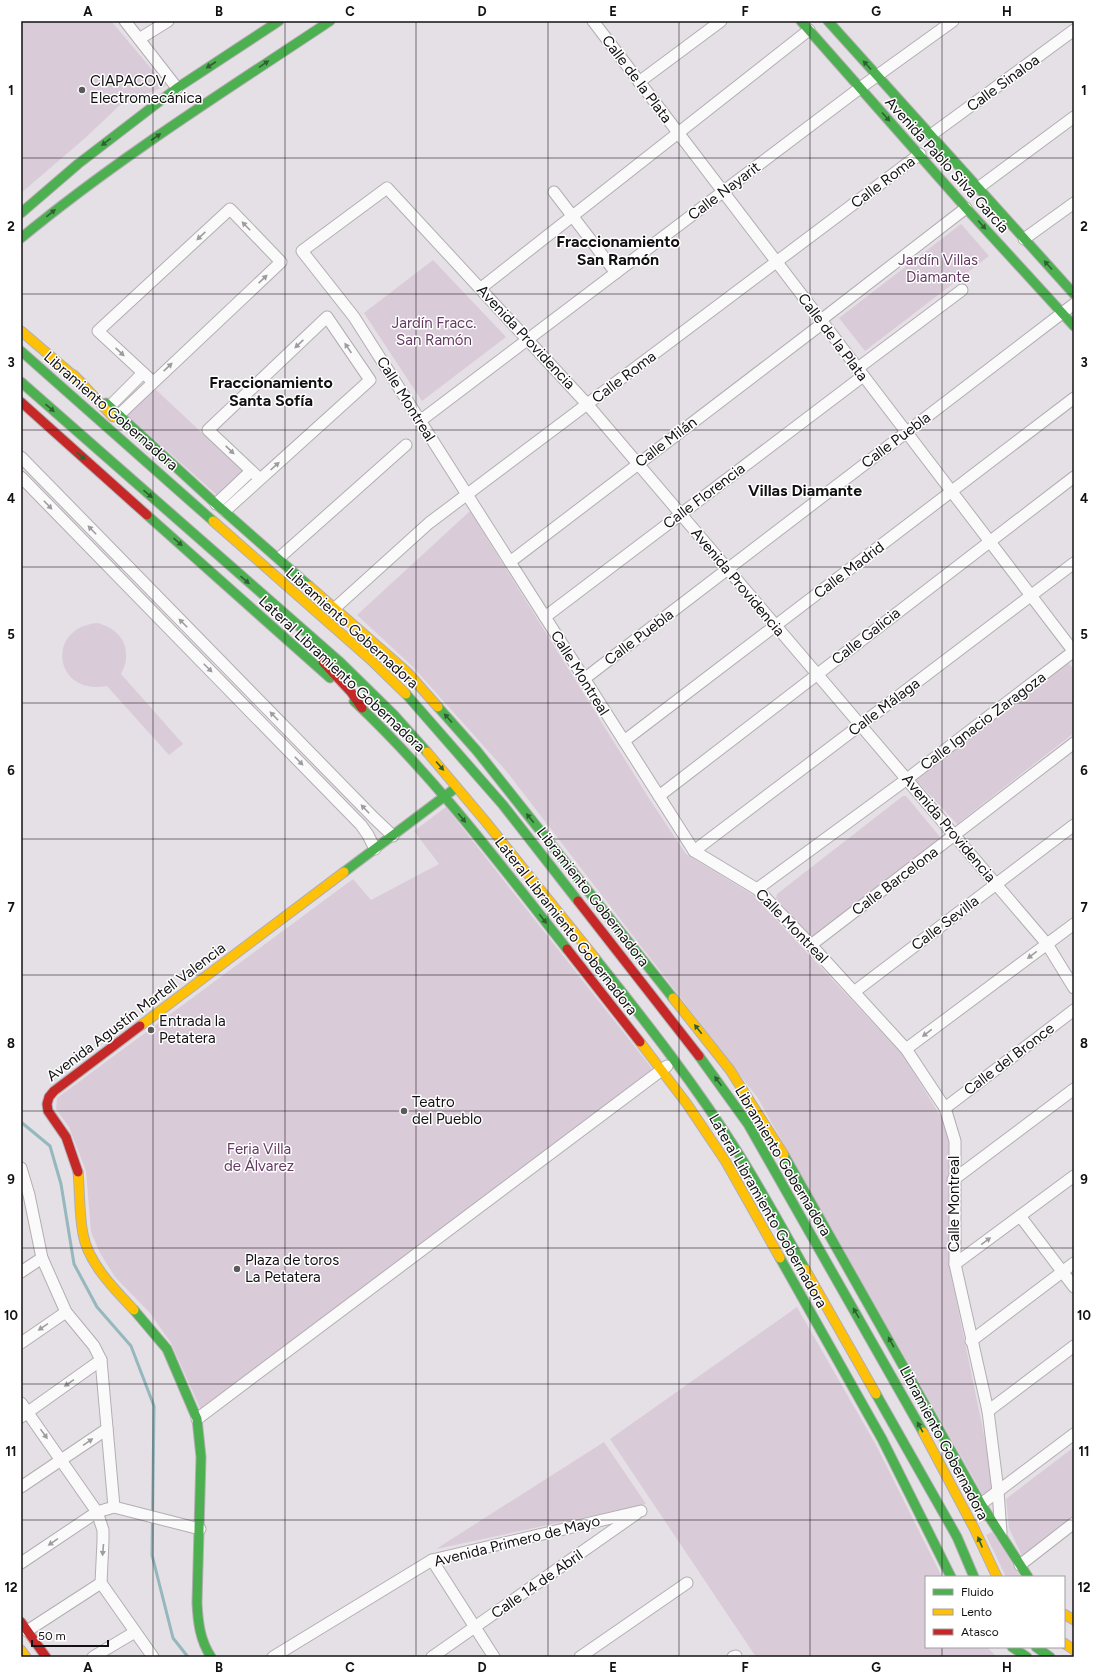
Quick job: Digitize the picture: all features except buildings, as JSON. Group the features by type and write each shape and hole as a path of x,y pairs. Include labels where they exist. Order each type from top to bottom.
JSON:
{"main road":[{"path":"21,213 78,164 177,88 279,21"},
{"path":"190,103 313,21"},
{"path":"21,243 24,235 67,200 121,161 330,21"},
{"name":"Avenida Pablo Silva García","path":"801,21 920,154 966,208 1074,326"},
{"name":"Avenida Pablo Silva García","path":"828,21 1074,294"},
{"path":"23,221 32,203"},
{"path":"23,221 40,209"},
{"path":"21,331 120,414 216,504 279,558 408,674 477,751 730,1070 775,1139 981,1504 1001,1534"},
{"name":"Libramiento Gobernadora","path":"21,351 370,659 409,697 503,805 685,1037 748,1124 944,1470 974,1528 996,1576"},
{"path":"74,375 133,437 151,465"},
{"path":"21,382 287,617 342,663 416,739 458,787 712,1110 741,1156 930,1487 957,1537 974,1576"},
{"name":"Lateral Libramiento Gobernadora","path":"21,402 362,708 403,747 482,842 662,1070 705,1128 726,1162 882,1439 950,1576"},
{"path":"287,617 323,663 351,692 362,708"},
{"name":"Avenida Agustín Martell Valencia","path":"211,1657 206,1648 198,1625 197,1602 201,1457 197,1419 167,1349 144,1320 110,1284 93,1259 83,1235 78,1170 66,1137 48,1111 46,1104 54,1091 458,787"},
{"path":"575,896 609,917"},
{"name":"Calle Montreal","path":"1001,1534 1027,1576"},
{"path":"24,1626 46,1657"},
{"path":"1065,1644 1074,1650"},
{"path":"1014,1648 1027,1657"},
{"path":"1037,1648 1050,1657"},
{"path":"21,1650 26,1657"}],"street":[{"path":"125,21 177,88"},
{"path":"139,39 168,21"},
{"path":"640,82 721,21"},
{"name":"Calle Nayarit","path":"420,421 860,88 953,21"},
{"name":"Calle de la Plata","path":"597,23 678,133 1074,652"},
{"path":"481,288 809,30"},
{"name":"Calle Sinaloa","path":"931,136 1074,30"},
{"path":"978,188 1074,117"},
{"name":"Calle Roma","path":"335,608 429,523 920,154"},
{"name":"Calle Montreal","path":"387,188 302,251 354,317 694,851 758,889 906,1049 945,1108 955,1142 953,1180 955,1264 971,1341 988,1411 998,1491 1001,1534"},
{"name":"Avenida Providencia","path":"387,188 587,404 1047,944 1074,988"},
{"path":"554,192 616,273"},
{"path":"1024,239 1074,203"},
{"name":"Calle Milán","path":"510,562 822,322 966,208"},
{"path":"120,414 281,262 230,209 98,331 153,382"},
{"name":"Calle Florencia","path":"545,617 681,514 962,290"},
{"name":"Calle Puebla","path":"584,679 1074,304"},
{"path":"225,512 370,380 327,317 208,430 260,479"},
{"path":"110,406 143,373"},
{"name":"Calle Madrid","path":"624,741 1074,398"},
{"path":"279,558 406,445"},
{"path":"21,457 138,578 393,836"},
{"path":"216,504 251,471"},
{"path":"21,477 361,825 375,849"},
{"name":"Calle Galicia","path":"659,796 1074,477"},
{"name":"Calle Málaga","path":"694,851 1074,563"},
{"path":"128,588 138,578"},
{"name":"Calle Ignacio Zaragoza","path":"758,889 907,779 1074,652"},
{"path":"235,696 246,687"},
{"name":"Calle Barcelona","path":"811,945 1074,743"},
{"name":"Calle Sevilla","path":"854,992 1074,825"},
{"path":"906,1049 1074,924"},
{"name":"Calle del Bronce","path":"945,1108 1074,1010"},
{"path":"197,1419 674,1061"},
{"path":"953,1180 1074,1089"},
{"path":"21,1168 25,1198 42,1258 66,1312 94,1346 101,1360 114,1507"},
{"path":"955,1264 1074,1176"},
{"path":"1020,1216 1074,1288"},
{"path":"21,1272 42,1258"},
{"path":"971,1341 1074,1263"},
{"path":"21,1343 66,1312"},
{"path":"988,1411 1074,1346"},
{"path":"24,1414 101,1360"},
{"path":"21,1403 24,1414 62,1460 97,1512 103,1530 104,1541 101,1583 152,1657"},
{"path":"21,1487 107,1429"},
{"path":"981,1504 1074,1434"},
{"path":"21,1563 97,1512 114,1507 200,1529"},
{"name":"Avenida Primero de Mayo","path":"273,1657 432,1560 642,1511"},
{"name":"Calle 14 de Abril","path":"432,1657 642,1511"},
{"path":"1020,1565 1074,1523"},
{"path":"432,1560 494,1657"},
{"path":"24,1626 101,1583"},
{"path":"580,1657 687,1583"},
{"path":"1068,1616 1074,1608"},
{"path":"93,1657 135,1632"}],"green space":[{"path":"21,21 111,21 166,86 120,105 84,139 21,193"},
{"name":"Jardín Villas Diamante","path":"961,224 989,256 865,351 839,318"},
{"name":"Jardín Fracc. San Ramón","path":"433,260 506,337 422,401 364,313"},
{"path":"154,388 244,472 218,496 126,414"},
{"path":"470,511 650,800 686,854 753,895 903,1055 941,1117 949,1142 949,1265 995,1488 983,1495 757,1097 507,772 412,666 357,615"},
{"path":"97,623 109,628 119,635 125,646 126,652 125,665 121,674 183,744 169,755 107,686 89,686 76,681 67,672 63,660 63,648 69,636 80,628"},
{"path":"1067,661 1074,670 1074,733 957,824 915,779"},
{"path":"903,796 906,796 940,837 940,841 813,936 809,935 776,898 777,894"},
{"name":"Feria Villa de Álvarez","path":"446,807 654,1071 201,1410 171,1343 150,1313 115,1277 100,1253 91,1232 86,1171 69,1127 56,1109 57,1098 353,879 371,900 439,864 414,831"},
{"path":"797,1307 876,1445 942,1576 925,1576 925,1648 988,1648 997,1657 756,1657 610,1439"},
{"path":"604,1442 646,1504 436,1549"},
{"path":"1074,1447 1074,1516 1022,1556 1009,1528 1006,1499"},
{"path":"992,1532 1020,1576 1006,1576 986,1535"}],"waterway":[{"path":"21,1122 50,1146 61,1184 74,1264 97,1307 131,1346 154,1406 152,1555 173,1638 188,1657"}],"traffic: fast":[{"path":"21,213 78,164 177,88 279,21"},
{"path":"21,238 95,180 212,99 330,21"},
{"path":"801,21 966,208 1074,326"},
{"path":"828,21 1074,294"},
{"path":"21,351 213,521"},
{"path":"21,382 341,663 394,715 427,752"},
{"path":"106,403 216,504 309,586"},
{"path":"147,515 330,678"},
{"path":"406,694 503,805 578,901"},
{"path":"354,701 439,790 567,949"},
{"path":"438,707 477,751 673,998"},
{"path":"344,872 453,790"},
{"path":"595,958 670,1055 724,1130 757,1184 805,1269"},
{"path":"699,1056 748,1124 923,1432"},
{"path":"784,1155 981,1504 1027,1576"},
{"path":"780,1258 882,1439 950,1576"},
{"path":"134,1310 167,1349 197,1419 201,1457 197,1603 200,1631 204,1644 211,1657"},
{"path":"876,1394 957,1537 974,1576"},
{"path":"1014,1648 1027,1657"},
{"path":"1037,1648 1050,1657"}],"traffic: slow":[{"path":"21,331 82,383"},
{"path":"74,375 113,417"},
{"path":"213,521 370,659 406,694"},
{"path":"309,586 408,673 438,707"},
{"path":"427,752 486,822 595,958"},
{"path":"140,1026 344,872"},
{"path":"673,998 730,1070 784,1155"},
{"path":"640,1042 687,1104 726,1162 780,1258"},
{"path":"78,1172 83,1234 90,1255 103,1275 134,1310"},
{"path":"805,1269 876,1394"},
{"path":"923,1432 974,1528 997,1576"},
{"path":"1065,1615 1074,1620"},
{"path":"1065,1644 1074,1650"},
{"path":"21,1650 26,1657"}],"traffic: jam":[{"path":"21,402 147,515"},
{"path":"323,662 351,692 362,708"},
{"path":"578,901 699,1056"},
{"path":"567,949 640,1042"},
{"path":"78,1172 66,1137 48,1111 47,1104 49,1097 54,1091 140,1026"},
{"path":"21,1622 46,1657"}],"place":[{"name":"CIAPACOV Electromecánica","path":"82,90"},
{"name":"Entrada la Petatera","path":"151,1030"},
{"name":"Teatro del Pueblo","path":"404,1111"},
{"name":"Plaza de toros La Petatera","path":"237,1269"}],"district":[{"name":"Fraccionamiento San Ramón","path":"618,250"},
{"name":"Fraccionamiento Santa Sofía","path":"271,391"},
{"name":"Villas Diamante","path":"805,490"}]}
